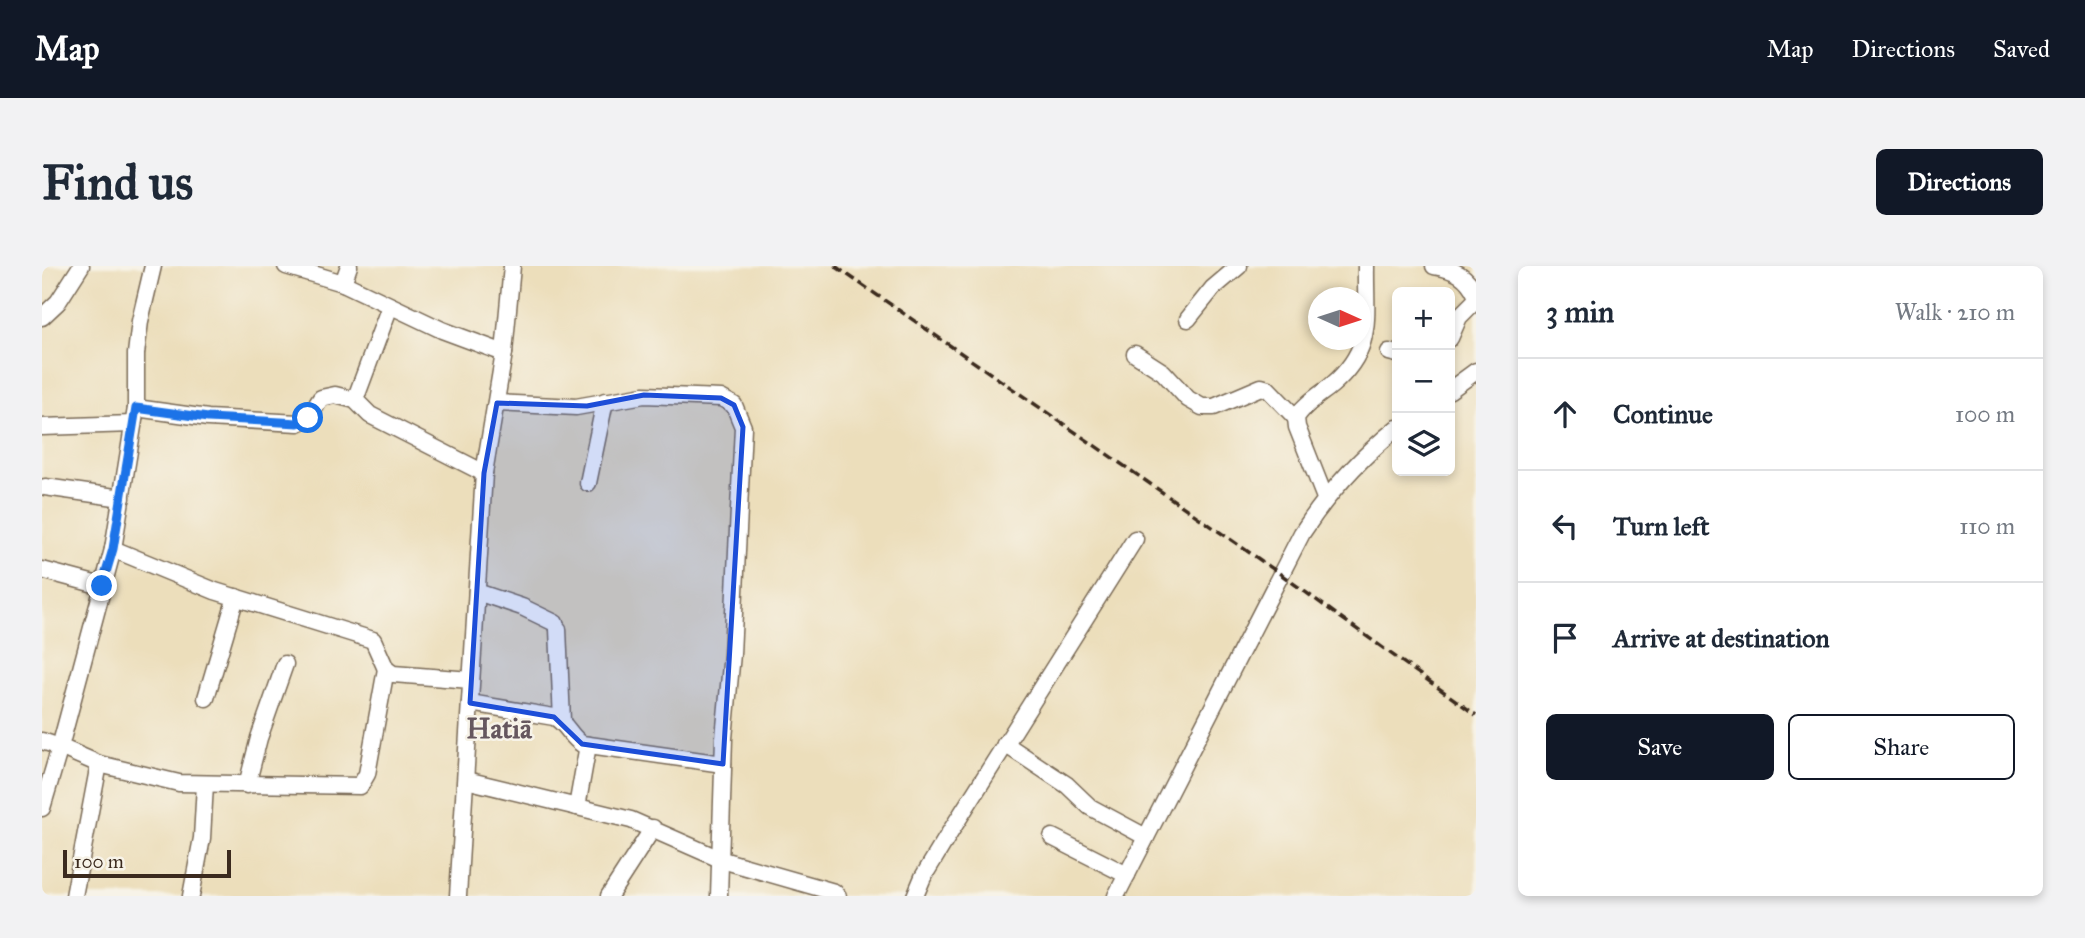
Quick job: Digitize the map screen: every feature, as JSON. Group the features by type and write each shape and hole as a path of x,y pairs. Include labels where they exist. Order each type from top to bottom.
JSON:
{"street":[{"path":"42,317 58,302 82,266"},
{"path":"42,808 113,549 135,416 136,354 153,266"},
{"path":"286,266 344,283 442,330 504,353"},
{"path":"344,283 349,266"},
{"path":"458,896 484,473 504,353 512,266"},
{"path":"1188,319 1213,288 1239,266"},
{"path":"1296,418 1351,368 1358,358 1365,335 1366,266"},
{"path":"1434,266 1455,271 1465,277 1476,298 1459,317 1455,326"},
{"path":"355,400 390,306"},
{"path":"1135,354 1163,372 1188,399 1202,407 1214,407 1261,387 1268,389 1296,418 1297,427 1325,498"},
{"path":"1455,386 1476,370"},
{"path":"496,403 587,407 605,401 644,395 721,398 734,405 742,420 732,654 723,764 719,896"},
{"path":"42,427 135,416 298,423 308,418 327,396 355,400 370,415 484,473"},
{"path":"588,483 605,401"},
{"path":"1116,896 1279,573 1325,498 1367,453 1392,432"},
{"path":"45,487 122,498"},
{"path":"915,896 923,877 1004,744 1135,539"},
{"path":"42,741 99,764 179,783 355,786 364,783 386,669 373,640 236,597 113,549"},
{"path":"42,570 102,586"},
{"path":"477,592 522,607 556,626 562,721 575,740 588,745 723,764"},
{"path":"206,698 236,597"},
{"path":"247,785 259,738 285,664"},
{"path":"386,669 401,676 471,680"},
{"path":"470,703 562,721"},
{"path":"1004,744 1067,785 1090,807 1146,837"},
{"path":"576,807 588,745"},
{"path":"74,896 99,764"},
{"path":"466,780 653,828 722,860 810,885 838,896"},
{"path":"191,896 202,838 205,784"},
{"path":"609,896 653,828"},
{"path":"1052,837 1127,875"}],"highlighted area":[{"path":"644,395 721,398 734,405 743,427 723,764 582,744 554,717 470,703 484,473 497,403 587,406"}],"railway":[{"path":"835,266 1279,573 1476,715"}],"district":[{"name":"Hatiā","path":"499,728"}],"route":[{"path":"102,586 113,549 136,408 208,418 298,423 308,418"}]}
